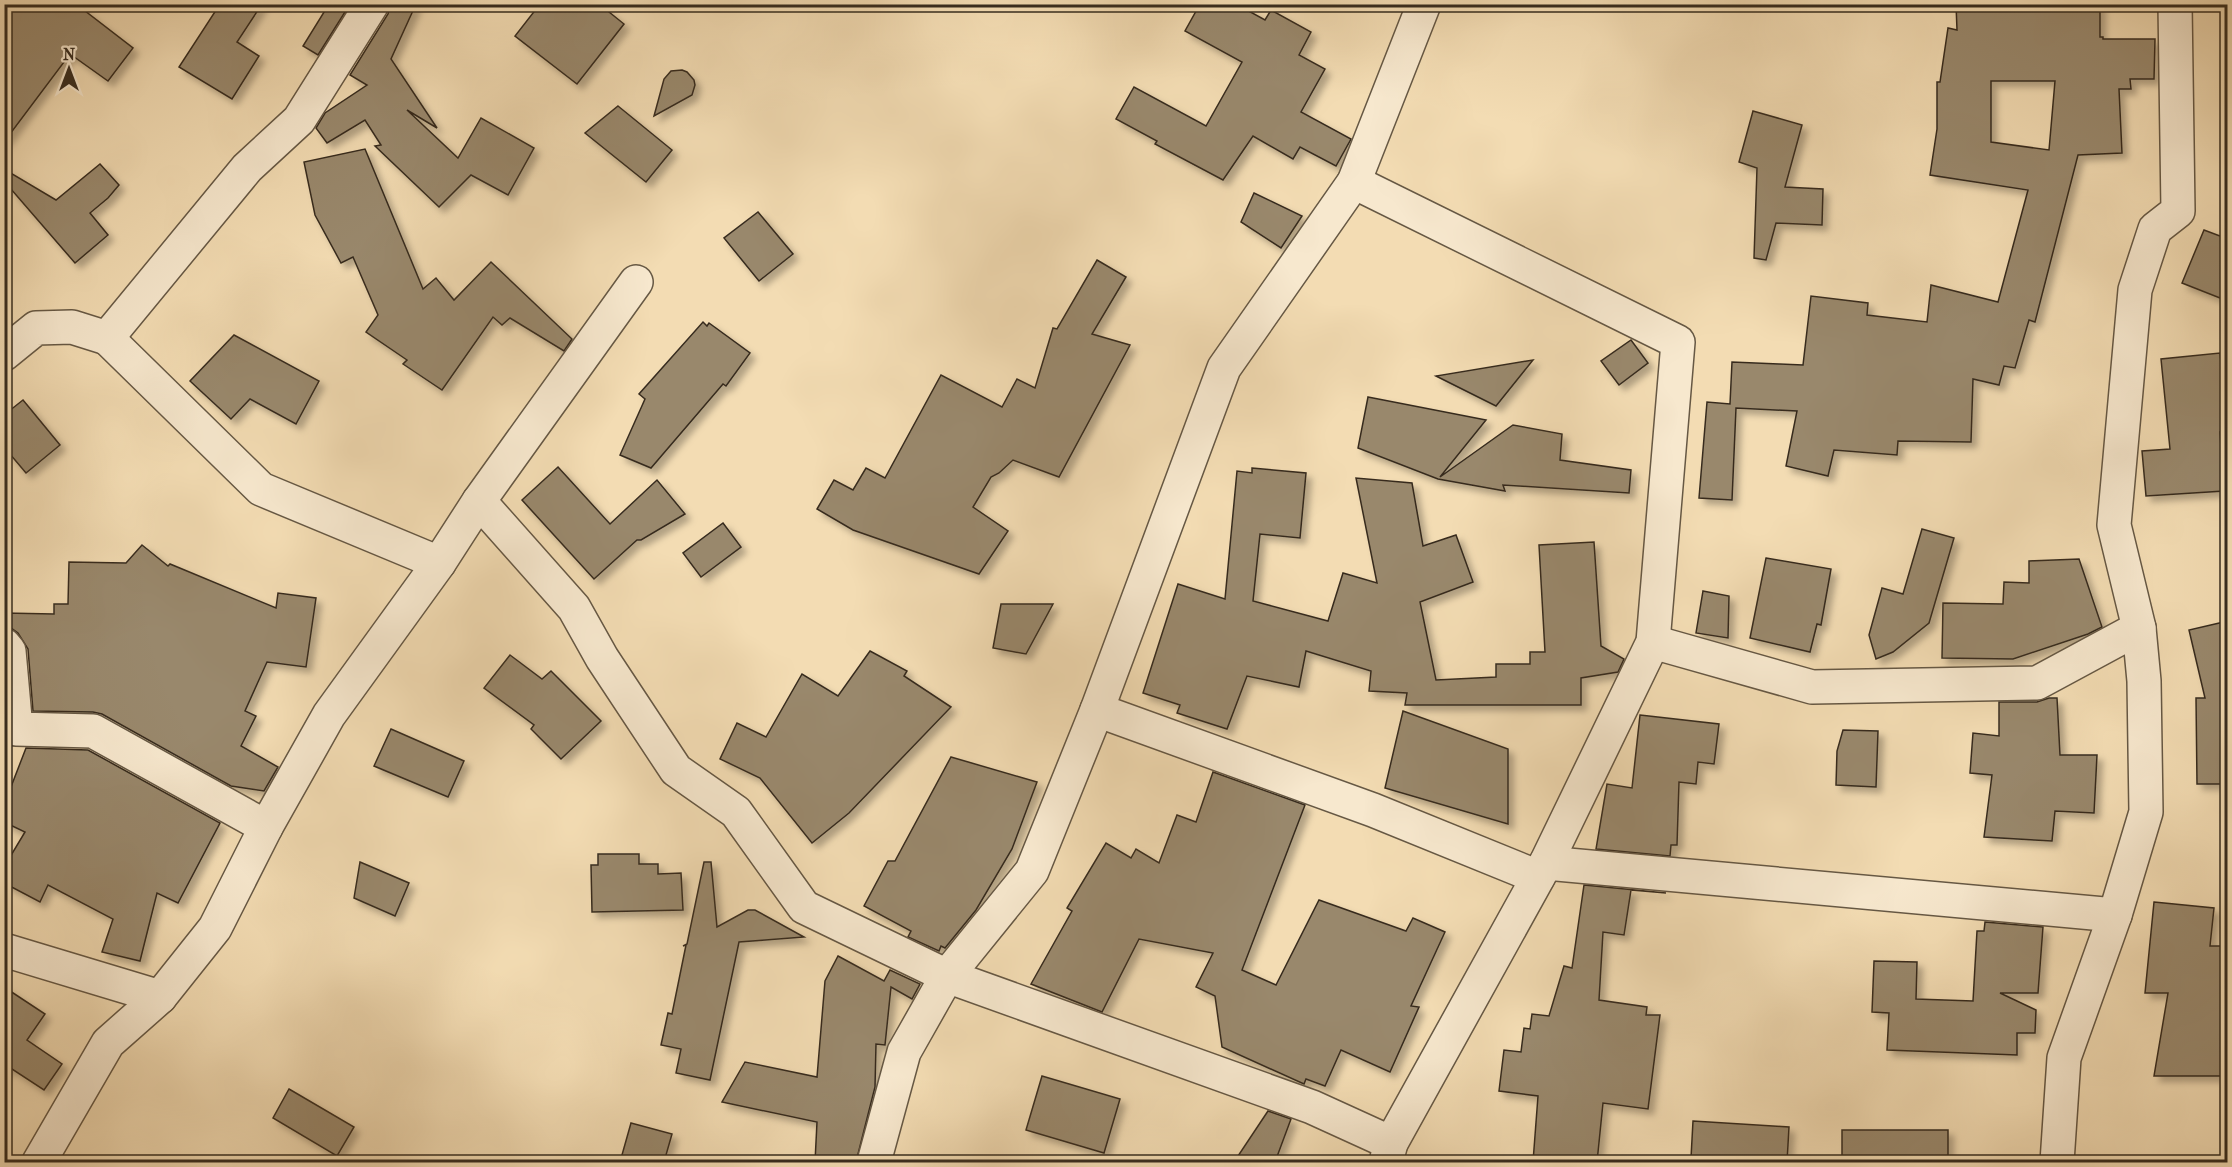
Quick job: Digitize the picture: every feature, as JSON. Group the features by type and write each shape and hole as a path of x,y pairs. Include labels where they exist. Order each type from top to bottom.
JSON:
{"street":[{"path":"107,338 247,168 299,120 372,4"},
{"path":"874,1162 904,1052 947,976 1032,871 1098,710 1224,368 1354,182 1424,4"},
{"path":"2056,1162 2064,1058 2115,915 2146,812 2144,681 2139,628 2114,525 2135,290 2155,229 2178,211 2175,4"},
{"path":"479,501 574,608 602,658 676,771 736,812 804,907 947,976 1312,1107 1388,1153 1542,870 1653,642 1678,342 1354,182"},
{"path":"39,1162 108,1043 160,997 215,928 266,827 329,715 439,563 479,501 636,282"},
{"path":"4,354 36,328 72,327 107,338 261,489 439,563"},
{"path":"1653,642 1812,687 2037,683 2139,628"},
{"path":"4,645 9,651 16,729 93,731 266,827"},
{"path":"1098,710 1542,870 2115,915"},
{"path":"4,950 160,997"}],"building":[{"path":"4,4 76,4 133,48 108,81 70,54 4,142"},
{"path":"220,4 262,4 237,42 259,56 232,99 179,67"},
{"path":"329,4 350,4 318,55 303,46"},
{"path":"391,4 416,4 391,59 437,128 407,110 458,158 481,118 534,148 508,195 471,175 439,207 375,146 381,145 365,120 327,143 316,128 325,113 367,85 350,75 388,14"},
{"path":"540,4 599,4 624,24 577,84 515,36"},
{"path":"1200,4 1236,4 1265,20 1271,10 1311,32 1299,55 1325,69 1301,112 1351,139 1336,166 1300,147 1293,159 1253,136 1223,180 1155,144 1157,141 1116,119 1134,87 1206,126 1242,62 1185,31"},
{"path":"1956,4 2100,4 2100,37 2103,39 2155,39 2154,79 2130,79 2131,89 2119,89 2122,153 2078,155 2035,322 2029,320 2015,368 2004,366 1999,385 1973,379 1971,442 1898,441 1897,455 1834,450 1828,476 1786,466 1797,411 1736,408 1732,500 1699,498 1707,402 1730,404 1732,362 1803,365 1811,296 1868,303 1867,315 1927,322 1931,285 1998,302 2028,190 1930,175 1937,129 1937,82 1940,82 1948,28 1957,30","holes":["1991,81 2055,81 2049,150 1991,142"]},
{"path":"682,70 694,80 692,95 654,116 664,79 671,71"},
{"path":"618,106 672,150 646,182 585,133"},
{"path":"1753,111 1802,125 1785,187 1823,189 1822,225 1776,223 1766,260 1754,258 1757,168 1739,162"},
{"path":"365,149 423,289 436,278 454,300 491,262 572,339 564,351 510,318 502,325 493,317 442,390 403,364 407,360 366,332 378,315 353,257 341,263 315,215 304,162"},
{"path":"100,164 119,185 90,213 108,235 75,263 4,181 4,169 56,200"},
{"path":"1254,193 1302,216 1281,248 1241,222"},
{"path":"758,212 793,254 759,281 724,238"},
{"path":"2204,230 2228,239 2228,280 2220,298 2182,283"},
{"path":"1097,260 1126,277 1092,334 1130,345 1059,477 1013,460 991,477 973,507 1008,531 979,574 853,530 817,509 834,480 853,490 866,468 885,478 941,375 1002,407 1017,379 1035,388 1053,328 1057,329"},
{"path":"703,322 707,326 709,323 750,353 726,386 723,384 651,468 620,455 645,399 639,394"},
{"path":"234,335 319,381 296,424 250,399 231,419 190,381"},
{"path":"1631,340 1648,363 1619,385 1601,361"},
{"path":"2220,353 2228,423 2228,431 2220,432 2224,491 2146,496 2142,451 2170,449 2161,359"},
{"path":"1533,360 1496,406 1436,376"},
{"path":"1368,397 1486,420 1440,477 1513,425 1562,434 1560,460 1631,470 1629,493 1503,485 1505,491 1438,479 1358,448"},
{"path":"23,400 60,445 26,473 4,447 4,415"},
{"path":"558,467 610,524 657,480 685,514 641,540 637,540 594,579 522,500"},
{"path":"1252,468 1306,473 1300,538 1260,534 1253,601 1328,621 1343,573 1377,583 1356,478 1412,483 1423,546 1456,535 1473,582 1420,602 1436,680 1496,677 1496,664 1530,664 1530,652 1545,652 1539,545 1594,542 1601,646 1624,659 1618,672 1581,678 1581,705 1405,705 1407,693 1369,691 1371,671 1306,651 1299,687 1247,676 1227,729 1177,713 1180,705 1143,693 1178,584 1225,599 1237,471 1252,473"},
{"path":"723,523 741,547 701,577 683,553"},
{"path":"1922,529 1954,538 1929,623 1893,652 1876,659 1869,635 1882,588 1903,594"},
{"path":"142,545 168,566 170,564 276,608 278,593 316,598 306,667 267,662 245,711 256,716 241,746 278,767 264,791 231,786 102,714 33,711 28,649 18,633 11,628 4,627 4,613 54,614 54,604 68,604 69,562 126,563"},
{"path":"1766,558 1831,569 1821,625 1817,624 1810,652 1750,638"},
{"path":"2079,559 2102,627 2088,634 2013,659 1942,658 1943,603 2003,604 2004,582 2029,583 2029,561"},
{"path":"1703,591 1729,596 1728,638 1696,633"},
{"path":"1001,604 1053,604 1026,654 993,648"},
{"path":"2228,621 2228,784 2197,784 2196,698 2205,698 2189,630"},
{"path":"870,651 907,671 904,676 951,707 849,813 812,843 760,778 720,759 737,723 766,737 802,674 838,696"},
{"path":"510,655 542,679 551,671 601,721 561,759 531,729 534,725 484,688"},
{"path":"2057,698 2060,755 2097,755 2094,813 2055,811 2052,841 1984,837 1992,775 1970,773 1973,733 1999,736 1999,702 2037,702"},
{"path":"1403,711 1508,749 1508,824 1385,788"},
{"path":"1640,715 1719,724 1714,764 1698,762 1696,784 1679,782 1677,845 1671,845 1670,856 1596,849 1607,784 1632,788"},
{"path":"391,729 464,761 448,797 374,766"},
{"path":"1843,730 1878,731 1876,787 1836,785 1837,751"},
{"path":"26,748 88,750 220,823 178,903 157,893 140,961 102,952 113,919 48,885 40,902 4,883 4,867 25,832 4,822 4,805"},
{"path":"951,757 1037,782 1012,849 976,910 945,948 941,946 939,951 908,937 911,931 864,906 888,861 895,861"},
{"path":"1213,772 1305,805 1242,970 1276,985 1319,900 1406,931 1413,918 1445,932 1411,1006 1419,1007 1390,1072 1341,1050 1325,1086 1306,1079 1304,1084 1222,1047 1215,996 1196,987 1213,953 1139,939 1102,1012 1031,984 1072,911 1067,908 1106,843 1131,858 1136,849 1159,863 1177,815 1196,822"},
{"path":"598,854 639,854 639,864 658,864 658,874 681,873 683,910 592,912 591,865 598,865"},
{"path":"360,862 409,883 395,916 354,898"},
{"path":"704,862 711,862 717,927 748,910 755,910 804,937 739,942 710,1080 676,1073 681,1049 661,1045 668,1013 672,1014 686,945 683,946 687,944"},
{"path":"1584,885 1666,893 1631,890 1624,935 1603,932 1599,1000 1647,1007 1646,1015 1660,1015 1648,1109 1603,1103 1597,1162 1533,1162 1538,1096 1499,1091 1504,1050 1521,1052 1524,1028 1530,1029 1532,1014 1549,1016 1564,966 1572,968"},
{"path":"2154,902 2214,908 2210,946 2228,946 2226,1076 2154,1076 2168,993 2145,993"},
{"path":"1985,922 2043,927 2038,993 2000,993 2036,1010 2035,1033 2017,1033 2017,1055 1887,1050 1889,1013 1872,1012 1874,961 1917,962 1916,999 1973,1001 1977,931 1984,931"},
{"path":"838,956 884,981 890,970 920,984 912,999 891,987 885,1045 876,1044 875,1087 856,1162 815,1162 817,1122 722,1102 745,1062 817,1077 825,981"},
{"path":"4,987 45,1014 27,1040 62,1064 44,1090 9,1067 4,1073"},
{"path":"1042,1076 1120,1099 1104,1153 1026,1130"},
{"path":"289,1089 354,1127 337,1156 273,1118"},
{"path":"1268,1111 1291,1119 1275,1162 1234,1162"},
{"path":"1693,1121 1789,1127 1787,1162 1691,1158"},
{"path":"631,1123 672,1134 664,1162 620,1162"},
{"path":"1842,1130 1948,1130 1948,1162 1842,1162"}]}
